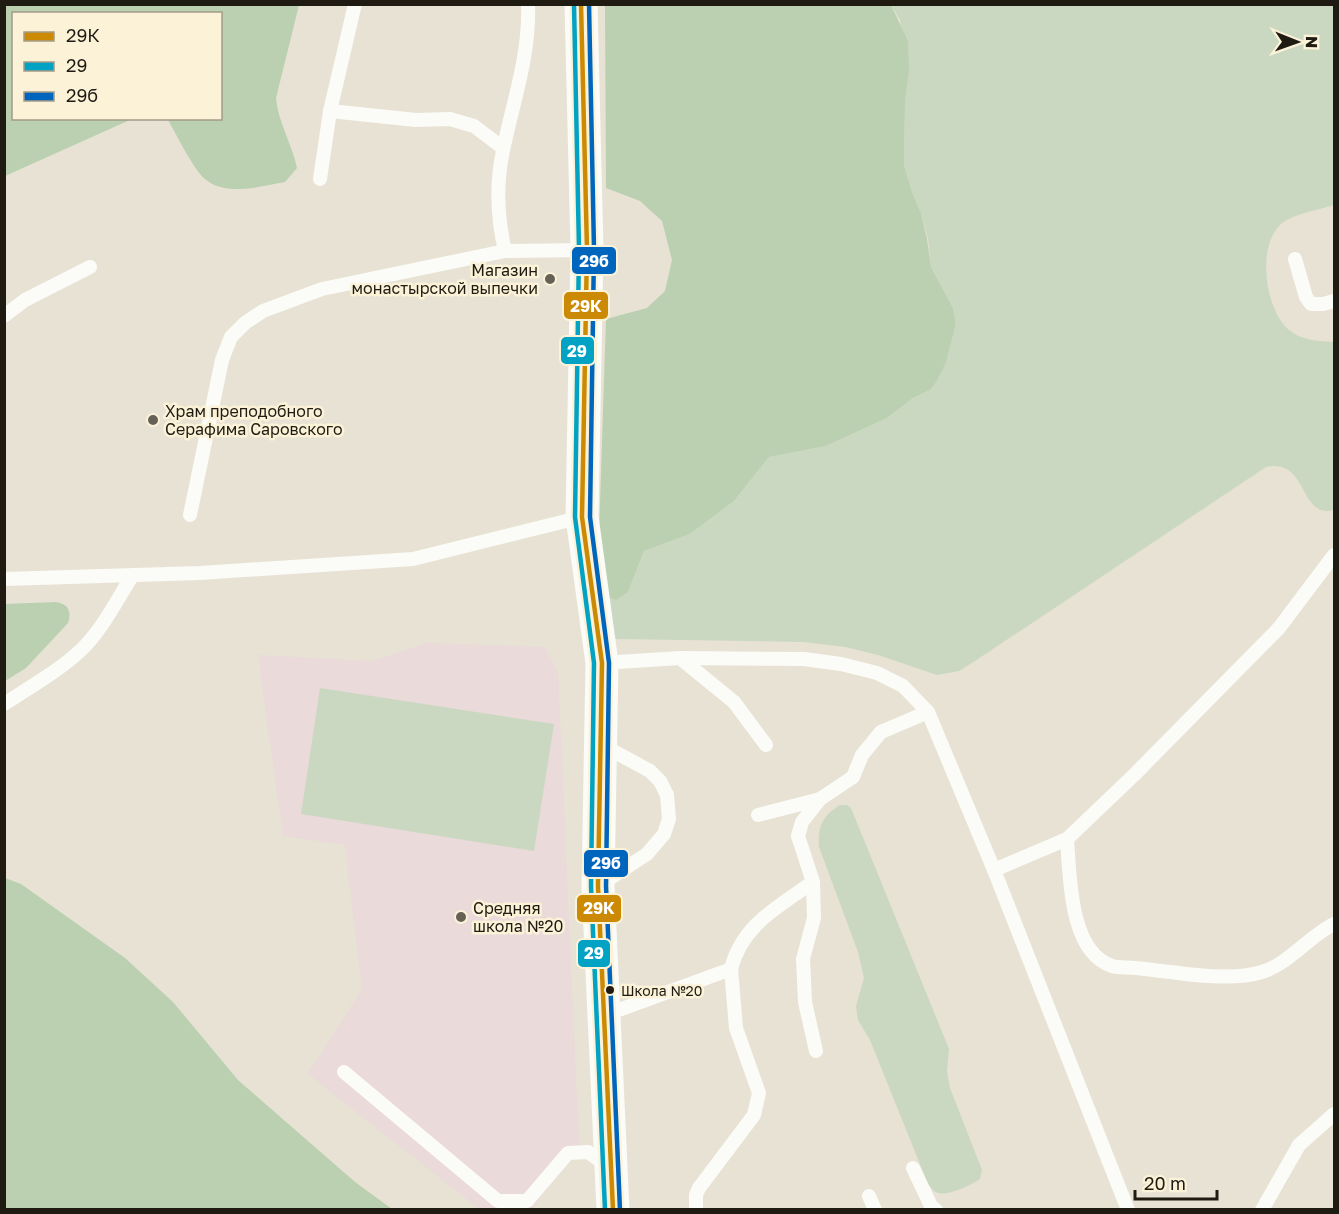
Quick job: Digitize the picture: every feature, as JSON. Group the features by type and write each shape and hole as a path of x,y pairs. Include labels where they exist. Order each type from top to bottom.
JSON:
{"main road":[{"path":"581,4 587,250 582,517 602,663 598,886 613,1209"}],"lane":[{"path":"320,179 330,111 355,4"},
{"path":"506,251 500,228 499,180 503,148 526,47 528,4"},
{"path":"330,111 416,120 450,119 474,126 503,148"},
{"path":"190,515 222,360 231,337 245,323 263,311 322,289 506,251 587,250"},
{"path":"1295,259 1306,297 1311,304 1335,301"},
{"path":"4,316 25,300 90,267"},
{"path":"4,579 132,576 413,559 582,517"},
{"path":"994,870 1067,839 1134,775 1279,628 1335,555"},
{"path":"4,704 84,647 102,625 132,576"},
{"path":"602,663 680,658 804,659 841,664 877,674 903,686 928,712 994,870 1128,1209"},
{"path":"680,658 734,702 766,745"},
{"path":"816,1051 805,1002 803,959 814,918 813,882 798,836 802,822 820,799 853,777 862,755 881,732 928,712"},
{"path":"598,886 647,854 664,834 669,819 667,795 660,781 650,771 602,746"},
{"path":"758,815 820,799"},
{"path":"1067,839 1072,903 1078,923 1096,956 1113,966 1190,975 1230,976 1263,972 1289,957 1325,928 1335,924"},
{"path":"696,1209 696,1196 699,1188 754,1115 759,1093 736,1028 731,969 735,956 744,938 759,922 813,882"},
{"path":"603,1016 731,969"},
{"path":"344,1072 498,1201 526,1201 568,1152 588,1152 611,1168"},
{"path":"1262,1209 1299,1145 1335,1114"},
{"path":"913,1168 931,1206 936,1209"},
{"path":"868,1196 875,1209"}],"shaded area":[{"name":"Средняя школа №20","path":"426,643 544,647 558,671 579,1145 532,1209 479,1209 308,1074 362,989 345,845 283,836 258,655 373,661"}],"green space":[{"path":"4,5 299,5 276,98 279,116 297,168 285,182 244,189 223,188 213,184 205,179 191,160 168,120 222,120 222,12 12,12 12,120 130,120 5,176"},
{"path":"605,5 891,5 908,41 909,73 905,102 904,165 921,213 931,267 953,308 956,323 946,363 930,390 913,398 887,418 826,446 769,457 734,501 690,534 644,551 628,592 616,600 605,596 598,565 606,319 647,308 665,291 672,260 662,221 640,201 606,188"},
{"path":"891,5 1334,5 1334,205 1297,215 1279,226 1268,248 1266,276 1277,315 1289,330 1301,337 1334,342 1334,510 1323,510 1314,506 1290,471 1280,467 1266,467 978,659 959,671 937,675 878,655 845,647 804,642 616,639 609,634 605,596 628,592 644,551 690,534 734,501 769,457 826,446 887,418 913,398 930,390 946,363 956,323 953,308 931,267 928,239 904,165 905,102 909,73 900,20"},
{"path":"56,602 64,604 68,609 70,615 68,623 26,668 5,681 5,604"},
{"path":"320,688 554,724 534,851 301,814"},
{"path":"840,805 847,805 851,808 949,1049 947,1071 950,1088 982,1170 980,1179 951,1192 938,1193 928,1184 870,1040 858,1020 856,1006 864,978 858,952 819,847 822,822"},
{"path":"5,878 21,884 125,958 173,1002 238,1080 355,1182 392,1209 5,1209"}],"transit line":[{"name":"29","path":"574,4 579,250 575,517 594,663 591,886 605,1210"},
{"name":"29К","path":"581,4 587,250 582,517 602,663 598,886 613,1210"},
{"name":"29б","path":"589,4 594,250 590,517 609,663 606,886 620,1210"}],"place":[{"name":"Магазин монастырской выпечки","path":"550,279"},
{"name":"Храм преподобного Серафима Саровского","path":"153,420"},
{"name":"Средняя школа №20","path":"461,917"},
{"name":"Школа №20","path":"610,990"}]}
